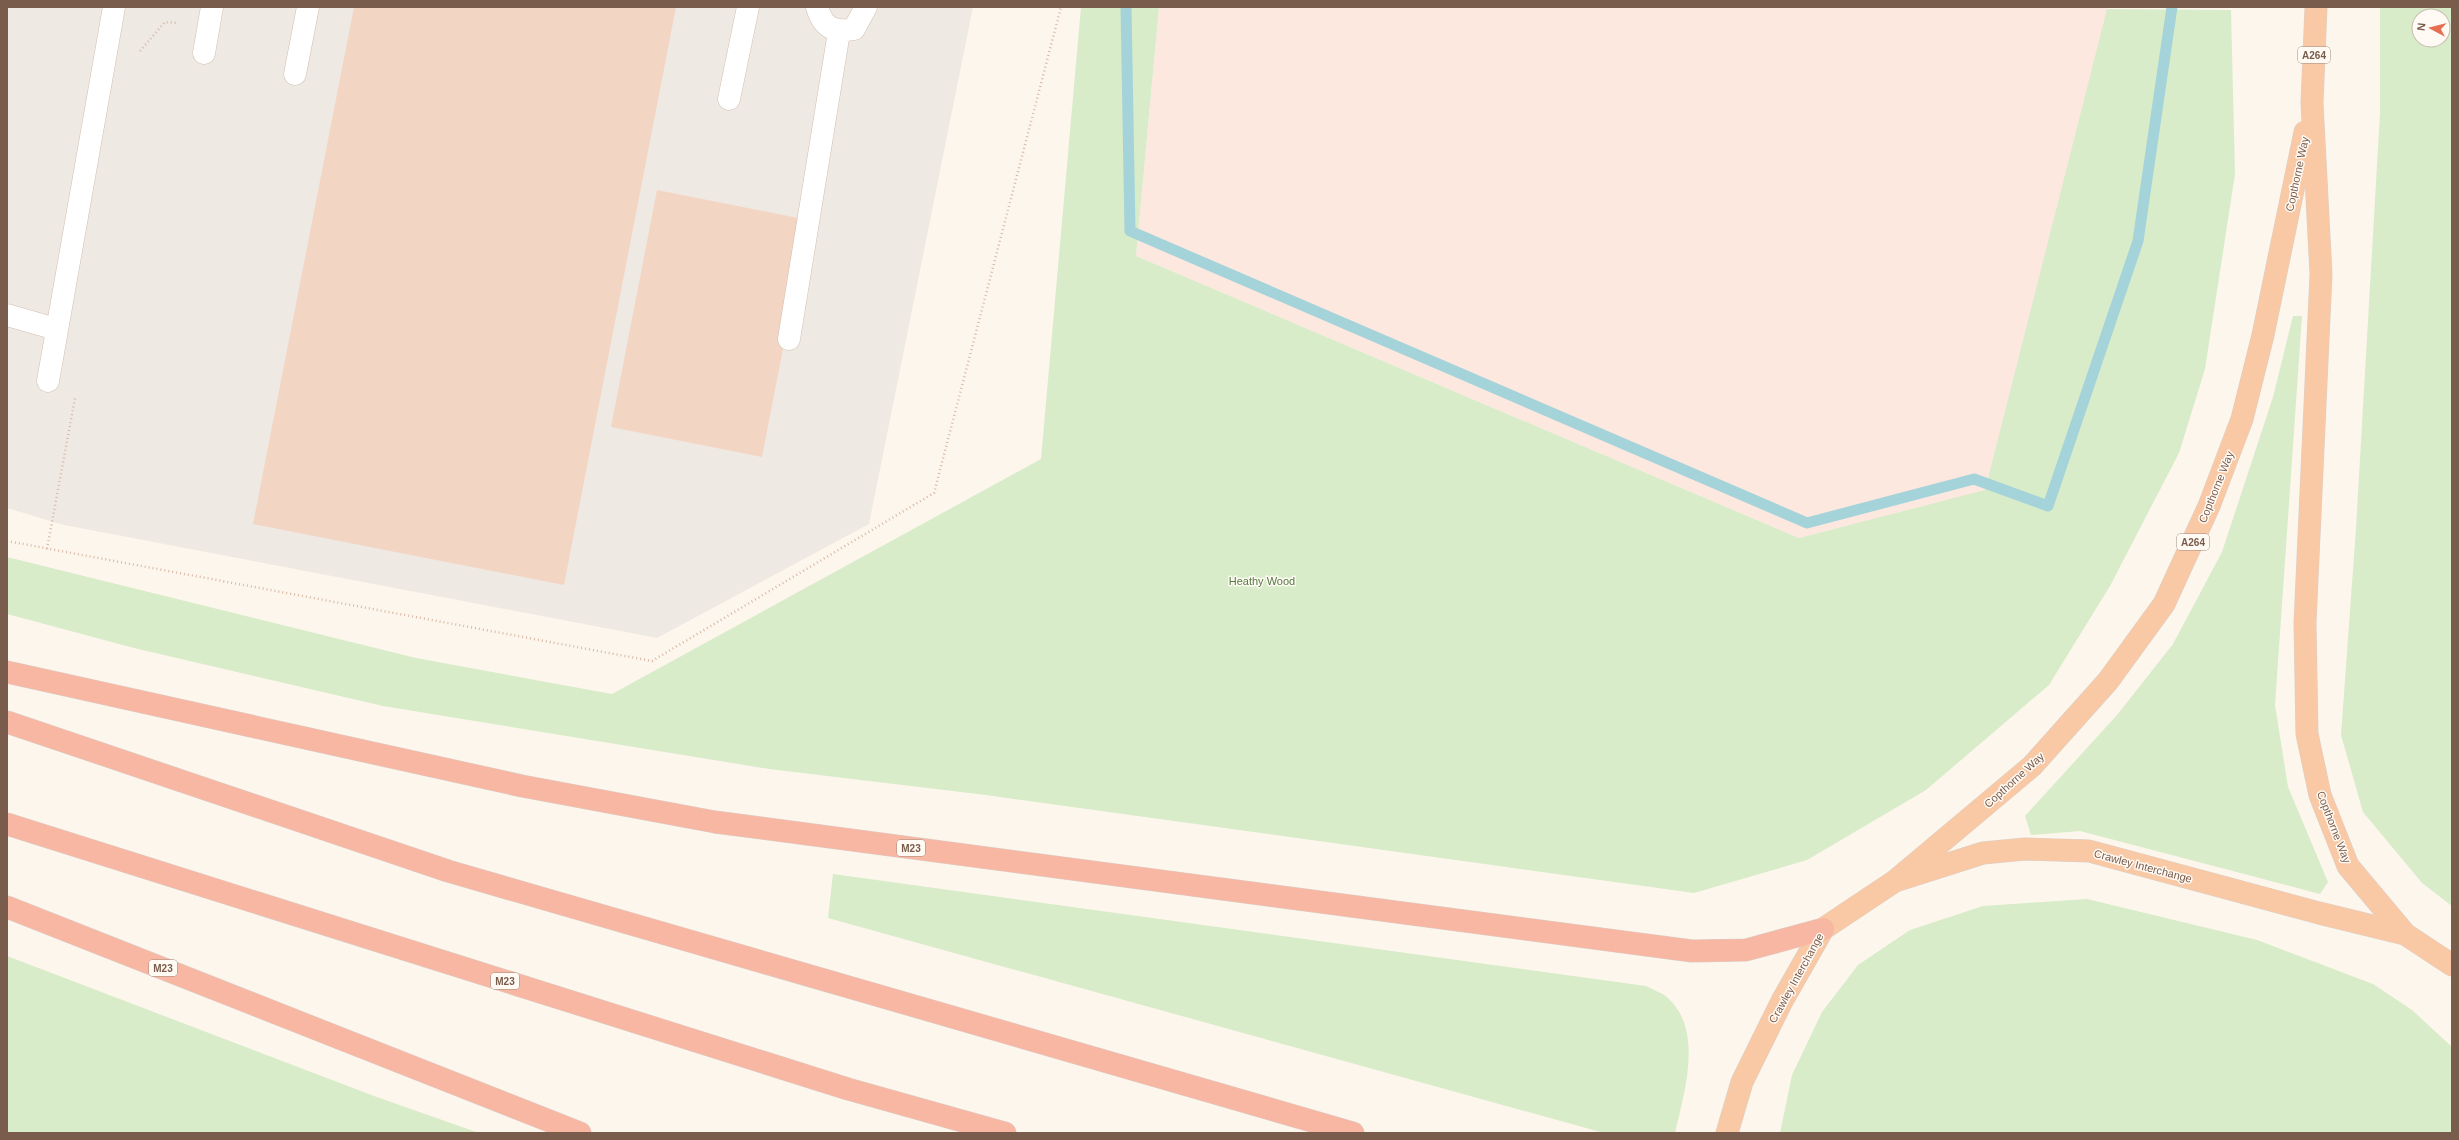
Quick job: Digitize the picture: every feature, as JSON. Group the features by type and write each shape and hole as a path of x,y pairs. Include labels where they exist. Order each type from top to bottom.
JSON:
{"highway":[{"name":"Copthorne Way","path":"2316,7 2312,103 2321,274 2305,624 2307,734 2320,795 2348,866 2405,934"},
{"name":"Copthorne Way","path":"1895,881 2032,766 2108,681 2164,604 2209,506 2242,419 2263,335 2312,103"},
{"name":"M23","path":"7,672 522,786 715,822 1692,951 1746,950 1823,929"},
{"path":"7,722 448,870 1353,1133"},
{"name":"M23","path":"7,824 848,1089 1005,1133"},
{"name":"Crawley Interchange","path":"1727,1133 1742,1082 1782,1001 1823,929 1895,881 1983,853 2025,849 2089,851 2319,914 2405,934 2452,965"},
{"name":"M23","path":"7,907 580,1133"}],"street":[{"path":"48,381 114,7"},
{"path":"295,74 308,7"},
{"path":"729,99 748,7"},
{"path":"816,7 824,23 839,32 854,29 866,7"},
{"path":"204,53 210,17"},
{"path":"789,339 839,32"},
{"path":"7,315 56,329"}],"path":[{"path":"7,541 652,662 934,493 1061,7"},
{"path":"139,56 140,48 165,22 210,17"},
{"path":"47,549 76,392"}],"shaded area":[{"path":"7,7 973,7 869,524 657,638 64,525 7,508"},
{"path":"1159,7 2108,7 1985,491 1799,538 1136,256"}],"green space":[{"name":"Heathy Wood","path":"1081,7 1159,7 1136,256 1799,538 1985,490 2107,9 2231,10 2235,174 2205,369 2179,453 2110,586 2049,685 1926,790 1807,860 1694,893 986,795 769,769 383,706 134,648 7,614 7,557 416,658 612,694 1041,459"},
{"path":"2380,7 2452,7 2452,906 2422,883 2363,812 2341,735 2356,528 2380,113"},
{"path":"2293,316 2302,316 2275,705 2288,787 2328,882 2320,894 2080,831 2031,835 2025,816 2117,715 2173,644 2222,552 2273,397"},
{"path":"833,874 1646,986 1668,998 1679,1012 1686,1027 1688,1063 1683,1100 1675,1133 1604,1133 828,918"},
{"path":"2087,899 2257,940 2373,984 2412,1010 2452,1047 2452,1133 1780,1133 1792,1075 1822,1012 1858,965 1910,930 1983,906"},
{"path":"7,956 374,1096 479,1133 7,1133"}],"building":[{"path":"354,7 676,7 564,585 253,524"},
{"path":"657,190 808,220 762,457 611,427"}],"waterway":[{"path":"1126,7 1130,231 1807,523 1974,479 2048,506 2138,241 2172,7"}]}
